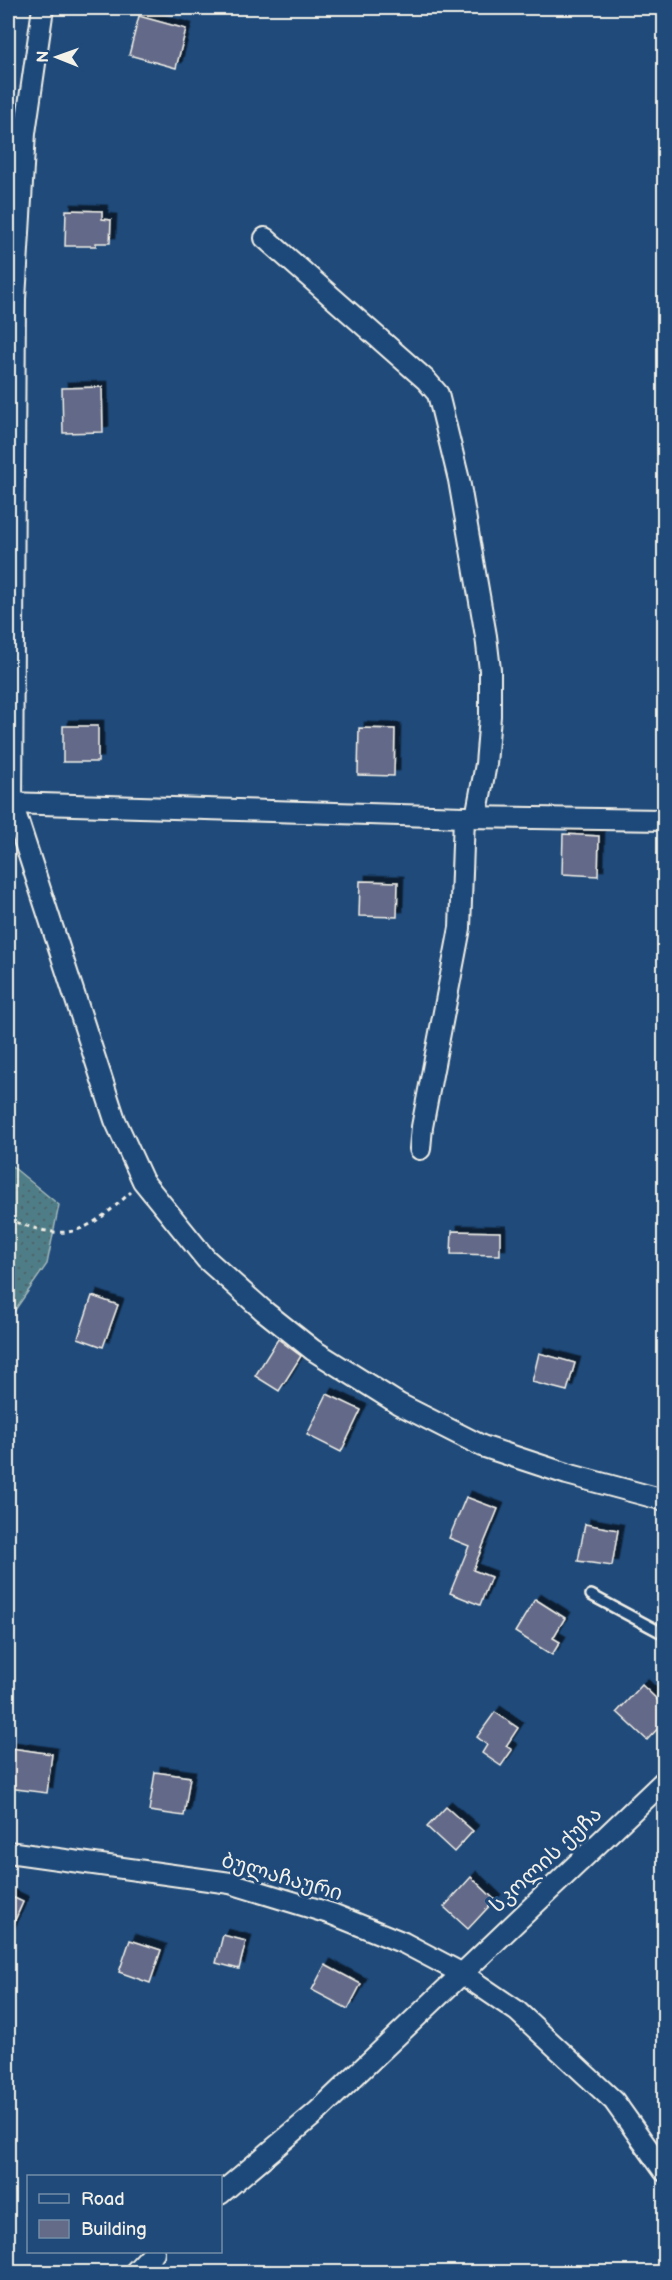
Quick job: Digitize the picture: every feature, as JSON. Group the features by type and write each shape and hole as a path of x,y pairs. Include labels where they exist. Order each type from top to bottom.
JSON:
{"street":[{"path":"42,8 25,133 15,299 10,803 116,1120 143,1181 206,1259 264,1311 313,1350 399,1404 482,1446 567,1474 664,1500"},
{"path":"265,238 426,380 438,394 459,480 490,670 490,716 486,764 470,817 460,928 422,1126 420,1149"},
{"path":"10,803 470,817 664,820"},
{"name":"სკოლის ქუჩა","path":"222,2192 317,2112 664,1781"},
{"name":"ბულაჩაური","path":"8,1852 230,1883 332,1914 404,1943 461,1973 517,2011 614,2101 664,2171"},
{"path":"135,2272 153,2253"}],"lane":[{"path":"591,1595 664,1634"}],"path":[{"path":"8,1218 33,1228 61,1234 92,1225 143,1181"}],"green space":[{"path":"8,1163 59,1205 47,1264 8,1320"}],"building":[{"path":"139,16 186,29 176,68 129,55"},
{"path":"66,210 102,211 102,219 111,220 110,243 96,243 96,246 65,246"},
{"path":"102,387 103,432 63,433 62,388"},
{"path":"63,726 98,726 98,762 63,762"},
{"path":"359,728 395,729 394,776 358,775"},
{"path":"563,834 599,836 598,876 562,874"},
{"path":"360,881 398,882 397,917 359,916"},
{"path":"452,1231 500,1232 500,1255 451,1254"},
{"path":"92,1296 118,1305 103,1347 78,1338"},
{"path":"278,1339 301,1356 279,1391 255,1376"},
{"path":"539,1353 575,1363 567,1391 532,1382"},
{"path":"327,1394 361,1410 341,1452 307,1435"},
{"path":"466,1497 498,1509 473,1570 491,1577 480,1605 450,1593 469,1546 449,1538"},
{"path":"585,1524 618,1530 612,1566 578,1561"},
{"path":"535,1599 565,1618 553,1638 560,1642 552,1655 515,1632"},
{"path":"642,1685 664,1706 664,1722 647,1740 617,1712"},
{"path":"495,1712 518,1728 506,1746 512,1750 501,1766 482,1753 487,1745 477,1737"},
{"path":"11,1748 52,1754 47,1793 8,1788"},
{"path":"155,1772 190,1777 184,1816 149,1811"},
{"path":"446,1807 473,1831 454,1852 427,1827"},
{"path":"471,1877 495,1900 468,1929 444,1907"},
{"path":"8,1895 23,1902 8,1936"},
{"path":"223,1935 246,1941 239,1969 216,1963"},
{"path":"130,1940 161,1950 150,1983 119,1972"},
{"path":"325,1965 361,1984 348,2009 312,1990"}]}
